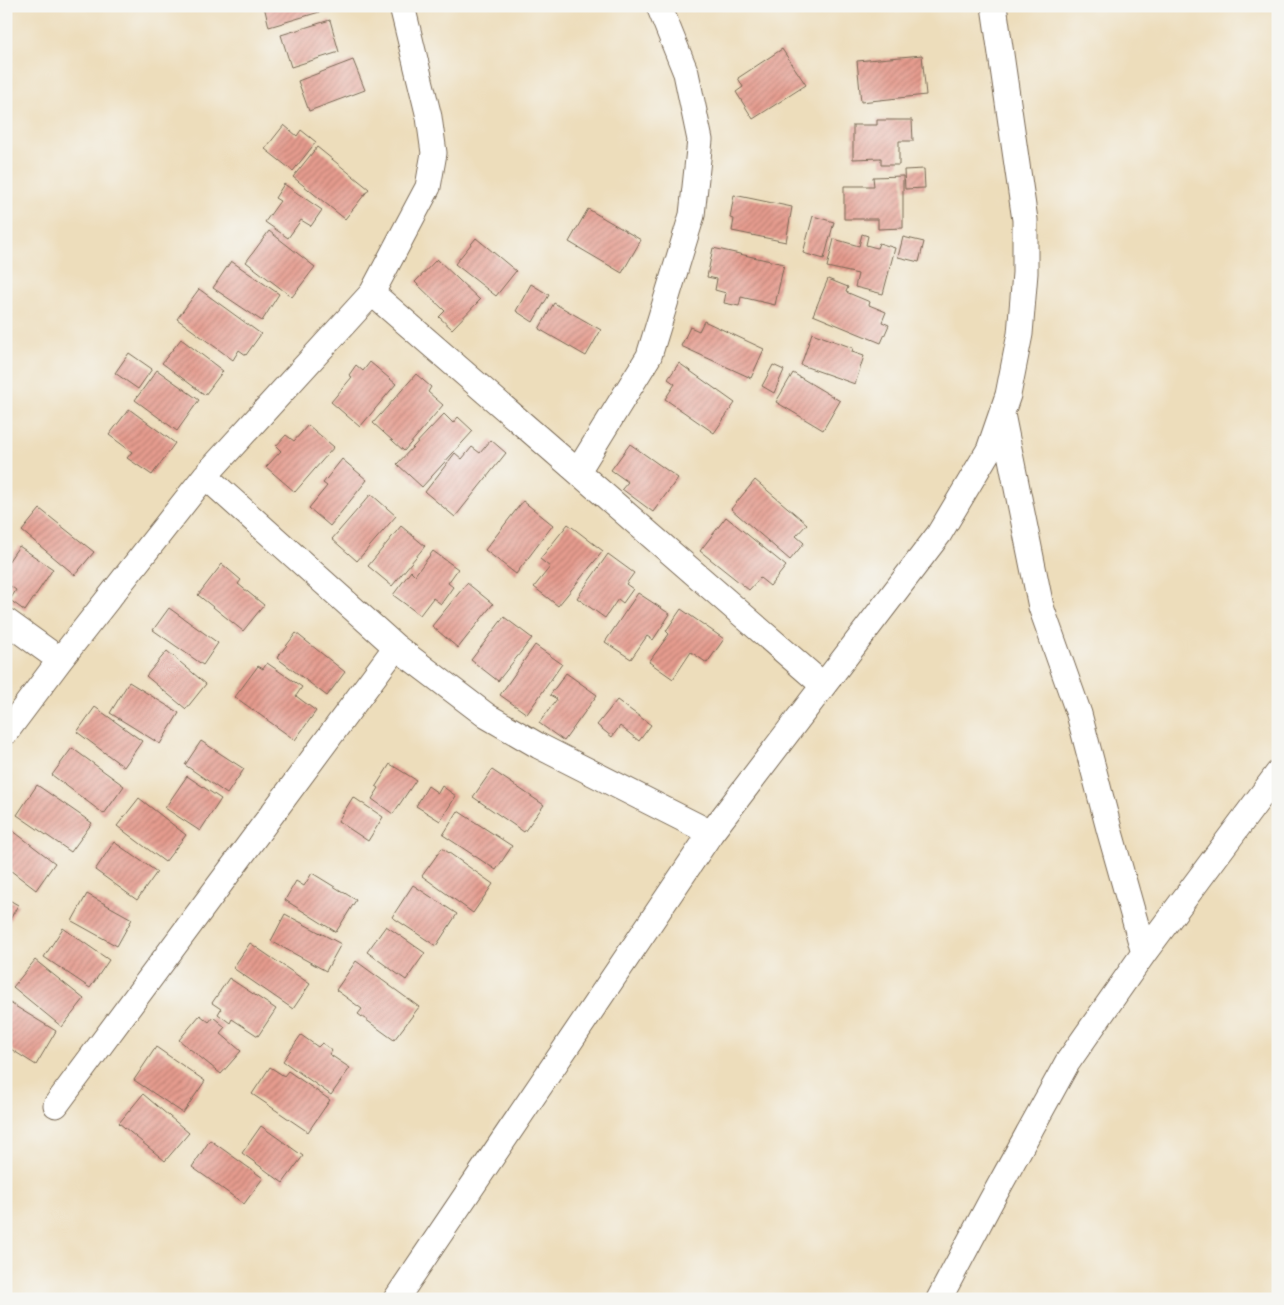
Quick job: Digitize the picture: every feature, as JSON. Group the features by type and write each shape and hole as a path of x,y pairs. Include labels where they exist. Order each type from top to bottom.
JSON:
{"street":[{"path":"6,732 60,660 205,476 372,293 428,187 434,153 429,117 402,6"},
{"path":"578,471 649,356 692,214 700,140 686,73 659,6"},
{"path":"396,1299 711,833 939,534 989,450 1008,395 1020,334 1025,273 1025,220 994,6"},
{"path":"372,293 823,685"},
{"path":"1002,414 1041,607 1079,714 1144,954"},
{"path":"205,476 396,646 487,716 512,731 711,833"},
{"path":"6,621 60,660"},
{"path":"56,1105 396,646"},
{"path":"939,1299 1067,1063 1144,954 1278,773"}],"building":[{"path":"264,6 325,6 326,10 269,27"},
{"path":"330,20 339,52 291,67 281,35"},
{"path":"782,49 806,85 753,119 736,92 743,87 738,78"},
{"path":"922,55 926,95 861,102 857,61"},
{"path":"353,60 365,90 309,111 298,81"},
{"path":"877,120 912,120 913,141 899,141 899,165 881,165 881,158 853,159 853,125 877,125"},
{"path":"284,125 297,136 301,130 316,142 293,171 265,149"},
{"path":"317,147 369,189 345,219 293,177"},
{"path":"924,169 925,188 905,189 904,170"},
{"path":"903,176 903,228 878,229 878,219 844,219 844,186 874,186 873,177"},
{"path":"284,184 322,210 311,226 301,220 288,238 265,222 280,201 275,198"},
{"path":"734,195 792,207 786,242 732,231 734,219 730,218"},
{"path":"588,209 641,240 622,273 569,242"},
{"path":"813,216 834,222 824,259 803,253"},
{"path":"269,231 315,267 292,297 246,262"},
{"path":"862,234 868,236 866,245 877,248 879,243 895,248 883,294 855,287 858,274 827,267 834,239 859,246"},
{"path":"903,237 924,242 919,262 898,257"},
{"path":"476,238 516,271 496,296 455,264"},
{"path":"713,248 784,264 775,305 741,297 739,306 724,303 726,293 715,290 717,279 707,277"},
{"path":"437,259 480,300 452,329 439,317 445,311 415,282"},
{"path":"231,261 279,294 262,321 213,288"},
{"path":"828,279 848,287 846,292 870,302 869,305 886,312 882,322 889,325 881,343 813,315"},
{"path":"531,284 549,295 533,322 516,311"},
{"path":"199,289 261,334 246,355 239,350 233,360 177,319"},
{"path":"554,303 601,330 586,356 539,329"},
{"path":"704,321 764,349 751,378 681,346 690,327 699,331"},
{"path":"812,333 853,348 852,352 864,356 855,384 801,365"},
{"path":"181,339 223,371 205,395 162,363"},
{"path":"129,353 152,369 138,389 115,373"},
{"path":"370,362 396,384 360,427 331,402 352,377 349,375 356,365 363,371"},
{"path":"679,363 735,403 714,433 665,399 675,384 668,379"},
{"path":"773,365 784,370 774,393 762,386"},
{"path":"157,370 199,400 177,431 135,400"},
{"path":"793,373 840,401 823,430 776,402"},
{"path":"416,374 431,387 428,392 443,405 404,451 373,423"},
{"path":"129,409 175,443 152,475 127,458 132,452 109,435"},
{"path":"444,414 453,423 458,417 473,431 422,487 397,464"},
{"path":"308,425 334,447 295,492 266,467 281,451 276,446 286,435 294,441"},
{"path":"491,440 506,453 455,517 425,492 455,453 462,459 472,447 480,453"},
{"path":"630,444 678,478 653,512 622,489 628,482 611,470"},
{"path":"342,459 367,480 330,526 309,508 327,486 323,483"},
{"path":"755,480 807,524 796,536 804,543 790,560 731,509"},
{"path":"371,494 396,516 357,561 332,539"},
{"path":"523,501 553,525 516,574 485,550"},
{"path":"40,509 94,552 75,575 22,531"},
{"path":"726,517 786,566 770,586 760,578 749,590 700,551"},
{"path":"568,524 603,551 558,606 534,587 550,567 540,559"},
{"path":"401,526 425,546 392,586 368,566"},
{"path":"19,546 53,569 25,611 10,600 16,590 6,583 6,565"},
{"path":"433,551 458,569 448,583 453,587 441,604 433,598 420,615 393,595 411,571 415,575"},
{"path":"608,554 634,573 626,584 633,589 623,603 618,599 605,618 577,598"},
{"path":"222,564 241,580 238,584 264,605 243,631 198,595"},
{"path":"467,583 493,604 458,648 432,626"},
{"path":"638,593 670,614 653,640 647,636 631,659 605,642"},
{"path":"169,608 218,643 203,665 153,630"},
{"path":"681,609 724,639 707,663 691,652 673,679 649,662 669,634 666,631"},
{"path":"504,617 532,638 498,681 471,660"},
{"path":"296,633 345,672 327,696 277,658"},
{"path":"535,645 562,664 527,714 500,695"},
{"path":"167,651 206,684 186,709 146,676"},
{"path":"267,663 302,687 296,696 316,711 295,740 235,697 258,666 263,669"},
{"path":"566,673 597,695 564,741 539,723 557,699 550,695"},
{"path":"129,682 179,713 160,744 110,713"},
{"path":"617,700 651,725 639,741 620,726 612,737 597,725"},
{"path":"95,707 142,741 124,767 77,732"},
{"path":"201,741 244,769 227,794 185,765"},
{"path":"72,748 124,786 104,814 52,775"},
{"path":"390,764 416,780 393,814 372,799 379,788 376,786"},
{"path":"492,770 544,805 524,832 473,797"},
{"path":"187,776 221,799 200,831 165,808"},
{"path":"37,785 92,823 71,852 17,815"},
{"path":"428,786 438,793 442,786 456,796 440,821 416,806"},
{"path":"353,797 383,817 368,841 338,821"},
{"path":"139,798 186,835 165,862 117,826"},
{"path":"458,811 512,846 496,870 443,835"},
{"path":"8,827 55,863 36,890 6,867 6,830"},
{"path":"114,842 157,872 137,900 95,870"},
{"path":"442,848 493,884 473,913 422,876"},
{"path":"312,873 356,900 336,932 285,900 296,881 304,886"},
{"path":"413,885 457,914 436,946 392,917"},
{"path":"87,894 132,919 117,946 72,921"},
{"path":"6,898 18,905 6,927"},
{"path":"285,914 341,944 326,971 271,941"},
{"path":"386,926 425,953 406,980 367,952"},
{"path":"63,928 109,960 90,988 44,957"},
{"path":"250,943 310,984 293,1009 233,968"},
{"path":"35,960 84,999 62,1027 13,987"},
{"path":"356,961 419,1007 394,1040 358,1014 362,1009 336,990"},
{"path":"229,978 276,1009 258,1036 232,1019 230,1023 218,1014 221,1009 212,1003"},
{"path":"10,1003 56,1031 36,1065 6,1046 6,1010"},
{"path":"200,1015 209,1022 213,1017 225,1027 220,1033 241,1051 221,1074 179,1040"},
{"path":"301,1035 318,1047 322,1043 332,1050 329,1054 350,1068 331,1095 283,1061"},
{"path":"156,1047 205,1081 183,1113 134,1080"},
{"path":"270,1067 284,1076 288,1071 330,1100 308,1132 252,1094"},
{"path":"143,1094 189,1133 165,1161 119,1123"},
{"path":"261,1126 303,1156 283,1183 242,1153"},
{"path":"210,1140 263,1178 244,1204 192,1167"}]}
